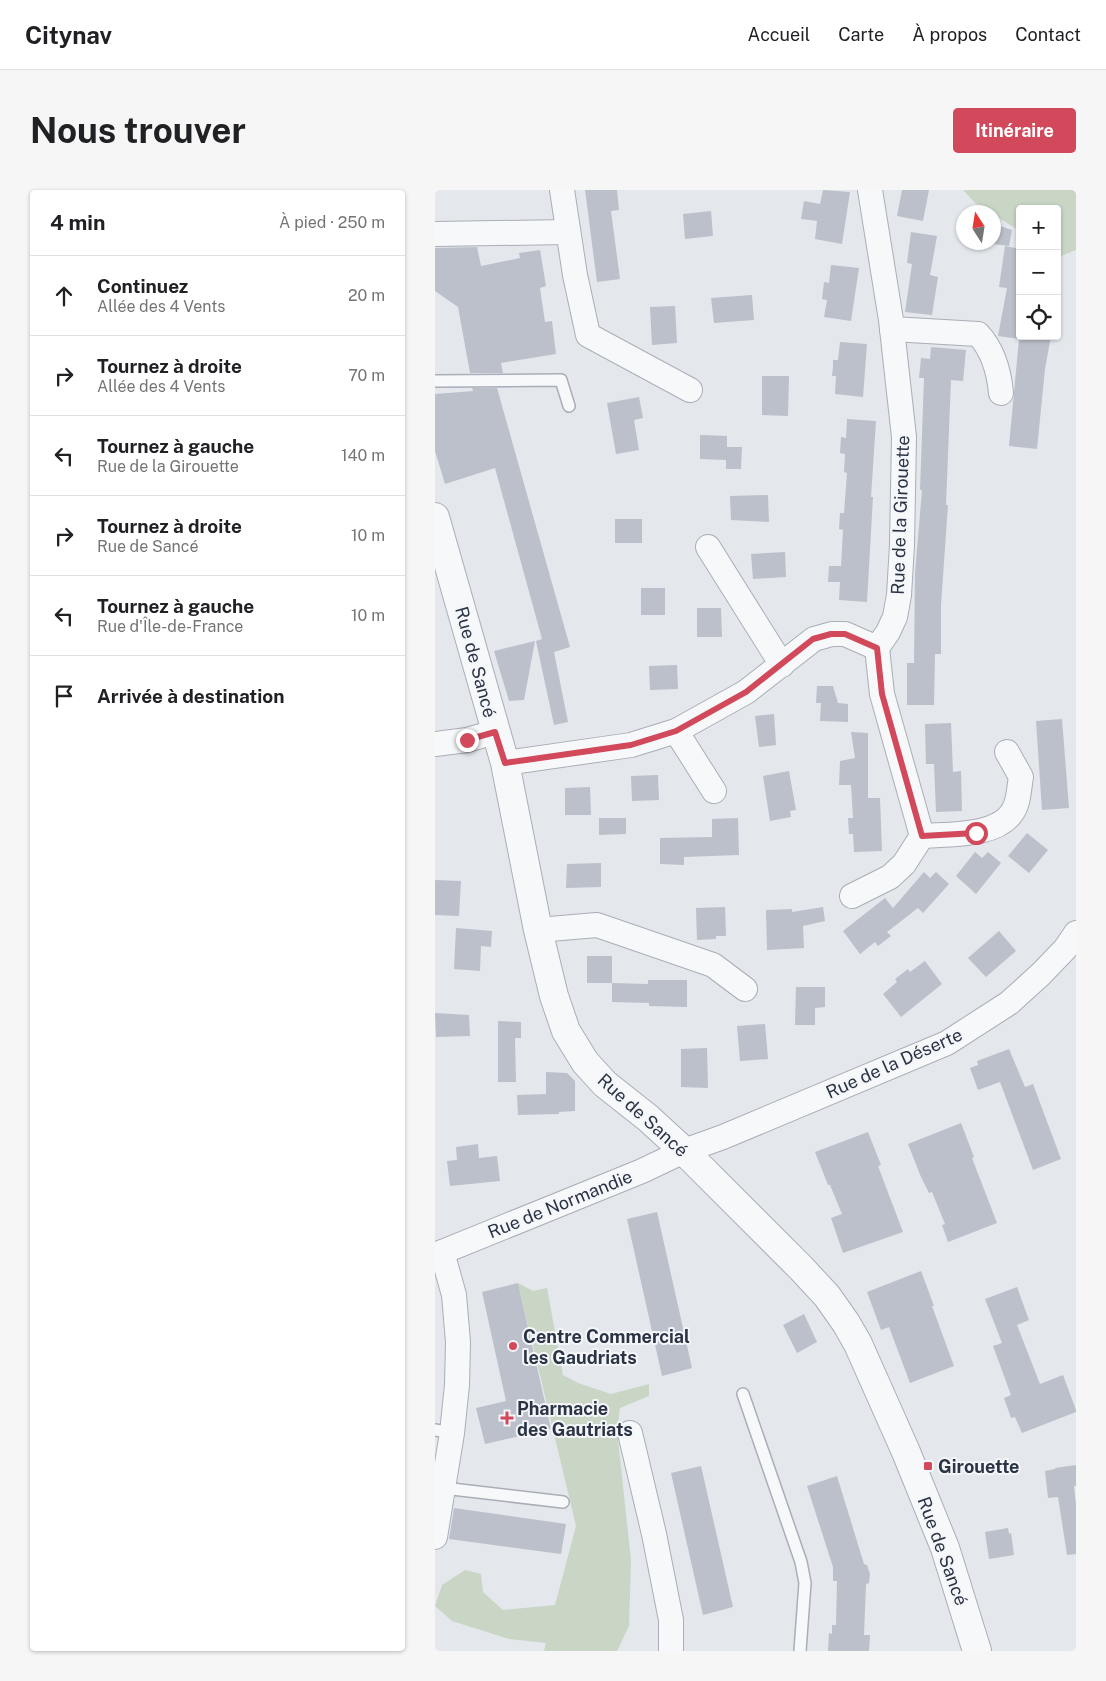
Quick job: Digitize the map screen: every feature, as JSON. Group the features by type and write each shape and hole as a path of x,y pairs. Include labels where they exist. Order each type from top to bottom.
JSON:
{"street":[{"path":"562,190 575,275 588,335 690,390"},
{"name":"Rue de la Girouette","path":"870,190 892,329 904,437 899,595 895,617 889,632 877,648"},
{"path":"435,234 568,232"},
{"path":"892,329 978,334 987,344 999,373 1001,393"},
{"name":"Rue de Sancé","path":"435,517 505,763 538,930 554,996 566,1031 585,1062 605,1084 648,1118 684,1151 801,1268 827,1296 846,1323 858,1344 906,1452 945,1548 977,1651"},
{"path":"708,547 782,665"},
{"path":"505,763 631,745 676,731 746,692 813,639 831,634 845,634 877,648 882,694 922,836 904,864 890,877 852,896"},
{"path":"676,731 714,791"},
{"path":"435,744 467,740 495,732"},
{"path":"922,836 976,833 1005,822 1015,810 1021,777 1007,752"},
{"path":"538,930 597,925 713,966 745,989"},
{"name":"Rue de la Déserte","path":"684,1151 723,1138 947,1043 1009,1003 1041,974 1075,938"},
{"name":"Rue de Normandie","path":"438,1253 642,1171 684,1151"},
{"path":"435,1537 443,1488 444,1431 457,1385 458,1342 454,1295 438,1253"},
{"path":"630,1432 654,1534 671,1620 671,1651"}],"lane":[{"path":"435,381 561,380 569,406"},
{"path":"743,1394 801,1562 805,1584 800,1651"},
{"path":"443,1488 563,1502"}],"green space":[{"path":"963,190 1076,190 1076,250 1061,256 1061,205 1016,205 1016,229 1001,219 1001,205 978,205"},
{"path":"518,1283 533,1291 547,1288 563,1375 578,1383 611,1394 649,1384 649,1396 620,1408 617,1430 631,1560 629,1626 617,1651 544,1651 546,1643 509,1639 452,1621 435,1606 442,1585 465,1570 481,1574 483,1592 503,1610 555,1605 576,1526"}],"building":[{"path":"585,190 617,190 619,210 611,211 620,279 597,282"},
{"path":"823,190 850,192 842,244 815,239 817,221 801,219 804,201 820,204"},
{"path":"902,190 929,190 923,221 897,216"},
{"path":"711,211 713,236 685,239 683,214"},
{"path":"1001,226 1012,230 1009,246 1001,245"},
{"path":"911,232 937,236 930,275 938,277 932,315 905,312 912,264 907,263"},
{"path":"1005,246 1016,248 1016,339 998,336 1007,288 999,287"},
{"path":"477,247 481,266 520,258 519,253 540,250 546,286 540,288 545,322 552,321 556,354 501,363 503,373 470,373 458,307 435,291 435,248"},
{"path":"831,265 859,268 851,321 824,317 827,300 822,299 824,282 829,283"},
{"path":"752,295 754,320 714,323 711,298"},
{"path":"675,306 677,343 652,345 650,307"},
{"path":"1019,340 1050,340 1045,369 1037,449 1009,446"},
{"path":"840,342 867,344 863,397 835,394 836,376 832,376 833,360 838,360"},
{"path":"931,347 966,350 963,381 951,380 946,505 948,505 941,605 941,654 935,654 934,705 907,705 907,663 914,663 915,573 922,490 920,490 924,378 919,378 921,358 930,359"},
{"path":"762,376 789,376 788,416 762,415"},
{"path":"472,388 497,388 570,647 554,652 568,722 554,725 536,641 542,639 495,468 445,484 435,451 435,394 473,391"},
{"path":"639,397 643,418 634,420 639,450 616,454 607,403"},
{"path":"847,419 876,421 867,602 839,600 840,582 828,582 829,566 841,566 843,530 839,529 840,513 844,513 847,473 844,472 845,454 840,453 841,437 846,438"},
{"path":"700,435 727,436 727,447 742,447 741,469 726,469 726,460 700,459"},
{"path":"768,495 769,522 731,520 730,496"},
{"path":"615,519 642,519 642,543 615,543"},
{"path":"785,552 786,577 753,579 751,554"},
{"path":"641,588 665,588 665,615 641,615"},
{"path":"697,608 721,608 722,637 697,637"},
{"path":"535,641 524,700 509,701 494,651"},
{"path":"677,665 678,689 650,690 649,666"},
{"path":"817,686 833,686 838,703 848,704 848,722 820,721 821,703 816,703"},
{"path":"774,714 776,745 759,747 755,716"},
{"path":"1062,719 1069,808 1042,810 1036,721"},
{"path":"951,723 953,772 961,771 962,811 936,812 934,764 926,764 925,724"},
{"path":"851,732 868,733 868,798 880,798 882,851 854,852 853,834 849,834 848,818 853,818 851,785 839,785 840,761 855,758"},
{"path":"789,771 796,810 790,811 791,817 770,821 763,776"},
{"path":"658,775 659,800 632,801 631,776"},
{"path":"590,787 591,815 565,815 565,788"},
{"path":"599,818 626,818 626,834 599,835"},
{"path":"738,818 739,855 684,857 684,865 660,864 660,838 712,837 712,819"},
{"path":"1027,833 1048,850 1029,873 1008,856"},
{"path":"975,852 982,858 988,852 1001,863 976,894 956,876"},
{"path":"601,863 601,887 566,888 567,864"},
{"path":"924,872 930,878 936,872 949,884 923,913 918,908 887,932 891,936 878,946 875,942 860,954 843,931 885,898 893,908"},
{"path":"435,880 461,881 459,916 435,915"},
{"path":"725,907 726,936 716,936 716,939 697,940 696,908"},
{"path":"823,907 825,921 803,926 804,948 767,950 766,910 792,909 792,912"},
{"path":"456,928 492,931 491,947 481,946 480,971 454,969"},
{"path":"999,931 1016,951 986,977 968,958"},
{"path":"587,956 612,956 612,983 587,983"},
{"path":"925,961 942,984 901,1017 883,994 897,982 895,979 908,969 910,972"},
{"path":"648,980 687,980 687,1007 649,1006 649,1003 612,1002 612,983 648,984"},
{"path":"796,987 825,987 825,1007 815,1008 815,1025 795,1025"},
{"path":"435,1013 469,1015 470,1036 436,1037"},
{"path":"498,1021 521,1022 521,1038 515,1038 516,1082 498,1082"},
{"path":"765,1024 768,1059 740,1061 737,1026"},
{"path":"707,1048 708,1088 681,1087 681,1049"},
{"path":"1009,1049 1025,1087 1033,1084 1061,1159 1033,1170 1000,1082 978,1090 970,1068 978,1065 977,1061"},
{"path":"546,1072 567,1073 575,1081 575,1111 559,1112 559,1114 518,1115 517,1095 546,1094"},
{"path":"961,1123 974,1157 972,1158 997,1223 948,1242 942,1225 945,1224 932,1192 929,1193 921,1177 908,1144"},
{"path":"868,1132 881,1165 878,1166 903,1232 843,1253 831,1218 842,1214 815,1152"},
{"path":"478,1144 479,1158 497,1156 500,1181 450,1186 447,1161 457,1160 456,1147"},
{"path":"657,1212 692,1368 662,1376 627,1219"},
{"path":"921,1271 954,1366 910,1383 889,1327 881,1330 867,1292"},
{"name":"Centre Commercial les Gaudriats","path":"518,1283 551,1429 485,1444 476,1408 506,1401 482,1292"},
{"path":"1017,1287 1029,1320 1017,1325 1040,1384 1063,1375 1076,1410 1076,1412 1022,1433 1015,1417 1011,1418 1004,1398 1011,1395 993,1346 1002,1343 985,1299"},
{"path":"804,1314 817,1342 797,1353 783,1325"},
{"path":"1076,1465 1076,1486 1074,1486 1076,1554 1067,1555 1058,1497 1048,1498 1045,1471"},
{"path":"701,1466 733,1607 703,1615 671,1473"},
{"path":"837,1476 864,1564 867,1565 870,1574 869,1583 866,1584 864,1635 870,1635 869,1651 828,1651 829,1633 832,1634 832,1625 836,1625 837,1581 833,1581 833,1567 807,1486"},
{"path":"454,1508 566,1524 561,1554 449,1539"},
{"path":"1008,1528 1009,1534 1011,1533 1014,1555 989,1559 985,1532"}],"place":[{"name":"Centre Commercial les Gaudriats","path":"513,1346"},
{"name":"Pharmacie des Gautriats","path":"507,1418"},
{"name":"Girouette","path":"928,1466"}],"route":[{"path":"467,740 495,732 505,763 631,745 676,731 746,692 813,639 831,634 845,634 877,648 882,694 922,836 976,833"}]}
